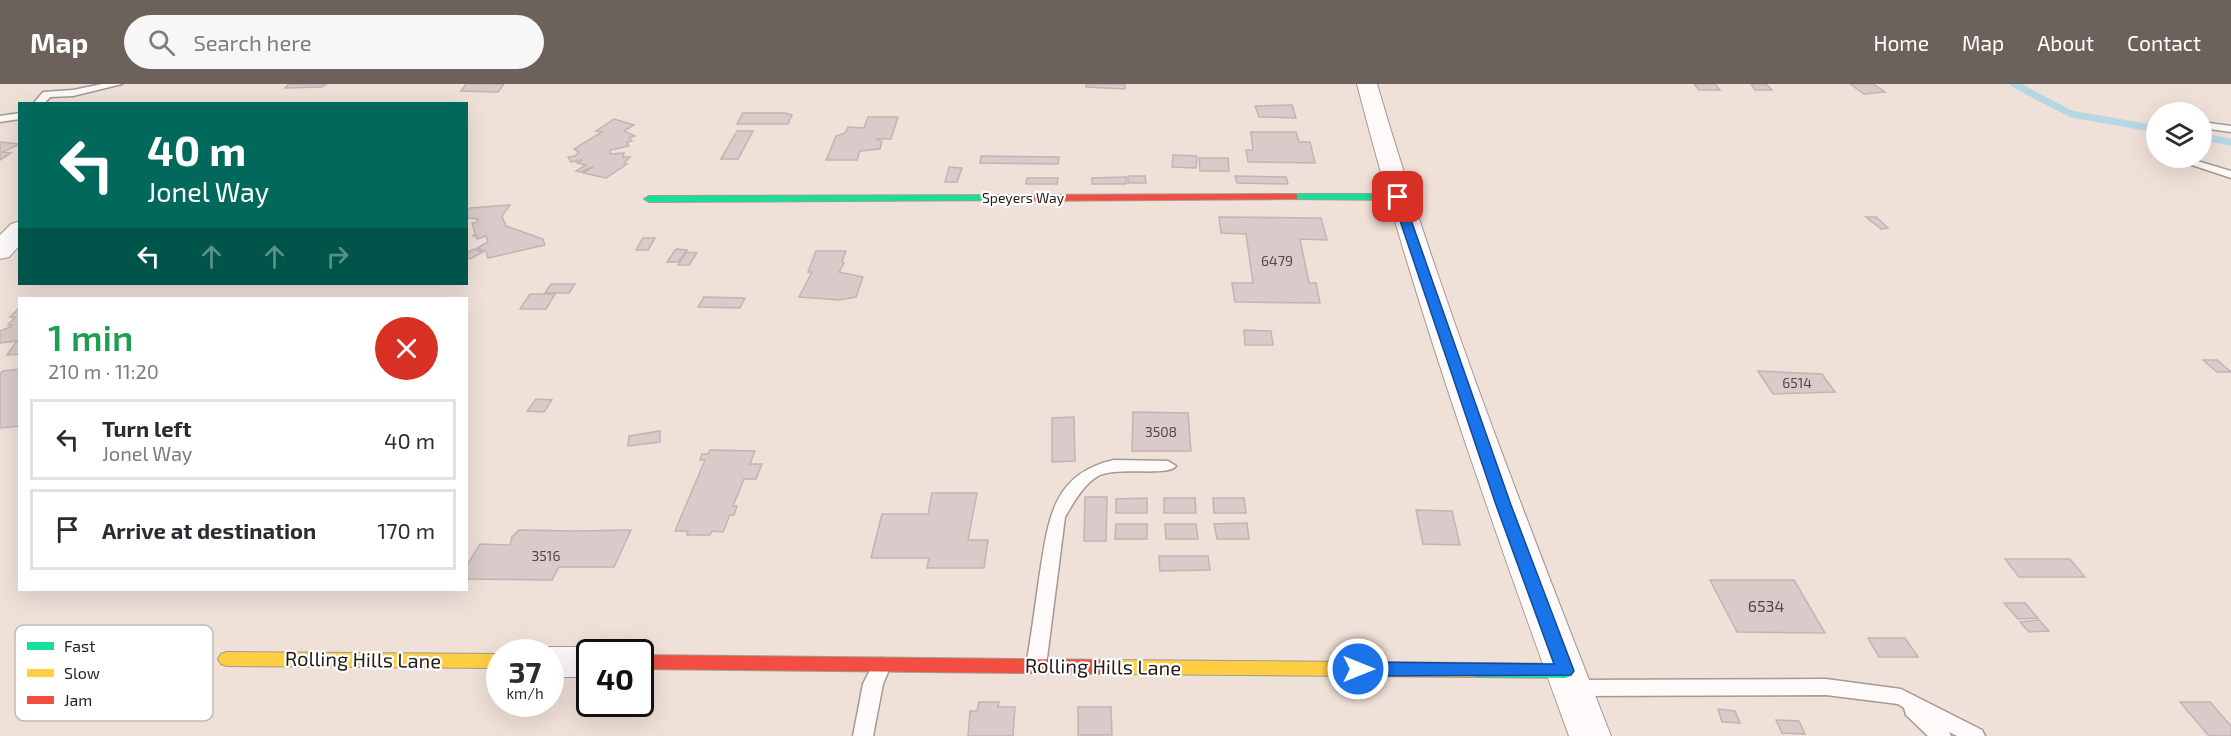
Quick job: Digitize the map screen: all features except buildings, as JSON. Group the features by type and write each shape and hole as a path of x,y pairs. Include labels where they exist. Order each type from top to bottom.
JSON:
{"street":[{"path":"1367,84 1370,104 1398,197 1503,505 1590,736"},
{"name":"Speyers Way","path":"649,199 1398,197"},
{"path":"0,250 18,232"},
{"name":"Rolling Hills Lane","path":"227,659 486,661"},
{"name":"Rolling Hills Lane","path":"654,663 1036,666 1568,679"}],"lane":[{"path":"40,102 47,94 74,93 117,84"},
{"path":"0,119 18,116"},
{"path":"2212,126 2231,129"},
{"path":"2209,168 2231,175"},
{"path":"1036,666 1057,517 1069,495 1084,476 1101,468 1125,465 1168,466"},
{"path":"863,736 873,684 882,665"},
{"path":"1568,679 1826,687 1900,697 1975,736"},
{"path":"1900,697 1941,736"}],"waterway":[{"path":"2014,84 2071,114 2146,127"},
{"path":"2212,139 2231,142"}],"traffic: fast":[{"path":"1293,197 1398,197"},
{"path":"649,199 1014,198"},
{"path":"1473,670 1565,671"}],"traffic: slow":[{"path":"227,659 486,661"},
{"path":"1109,667 1473,670"}],"traffic: jam":[{"path":"1014,198 1293,197"},
{"path":"654,662 1109,667"}],"route":[{"path":"1358,669 1565,671 1503,505 1398,197"}]}
